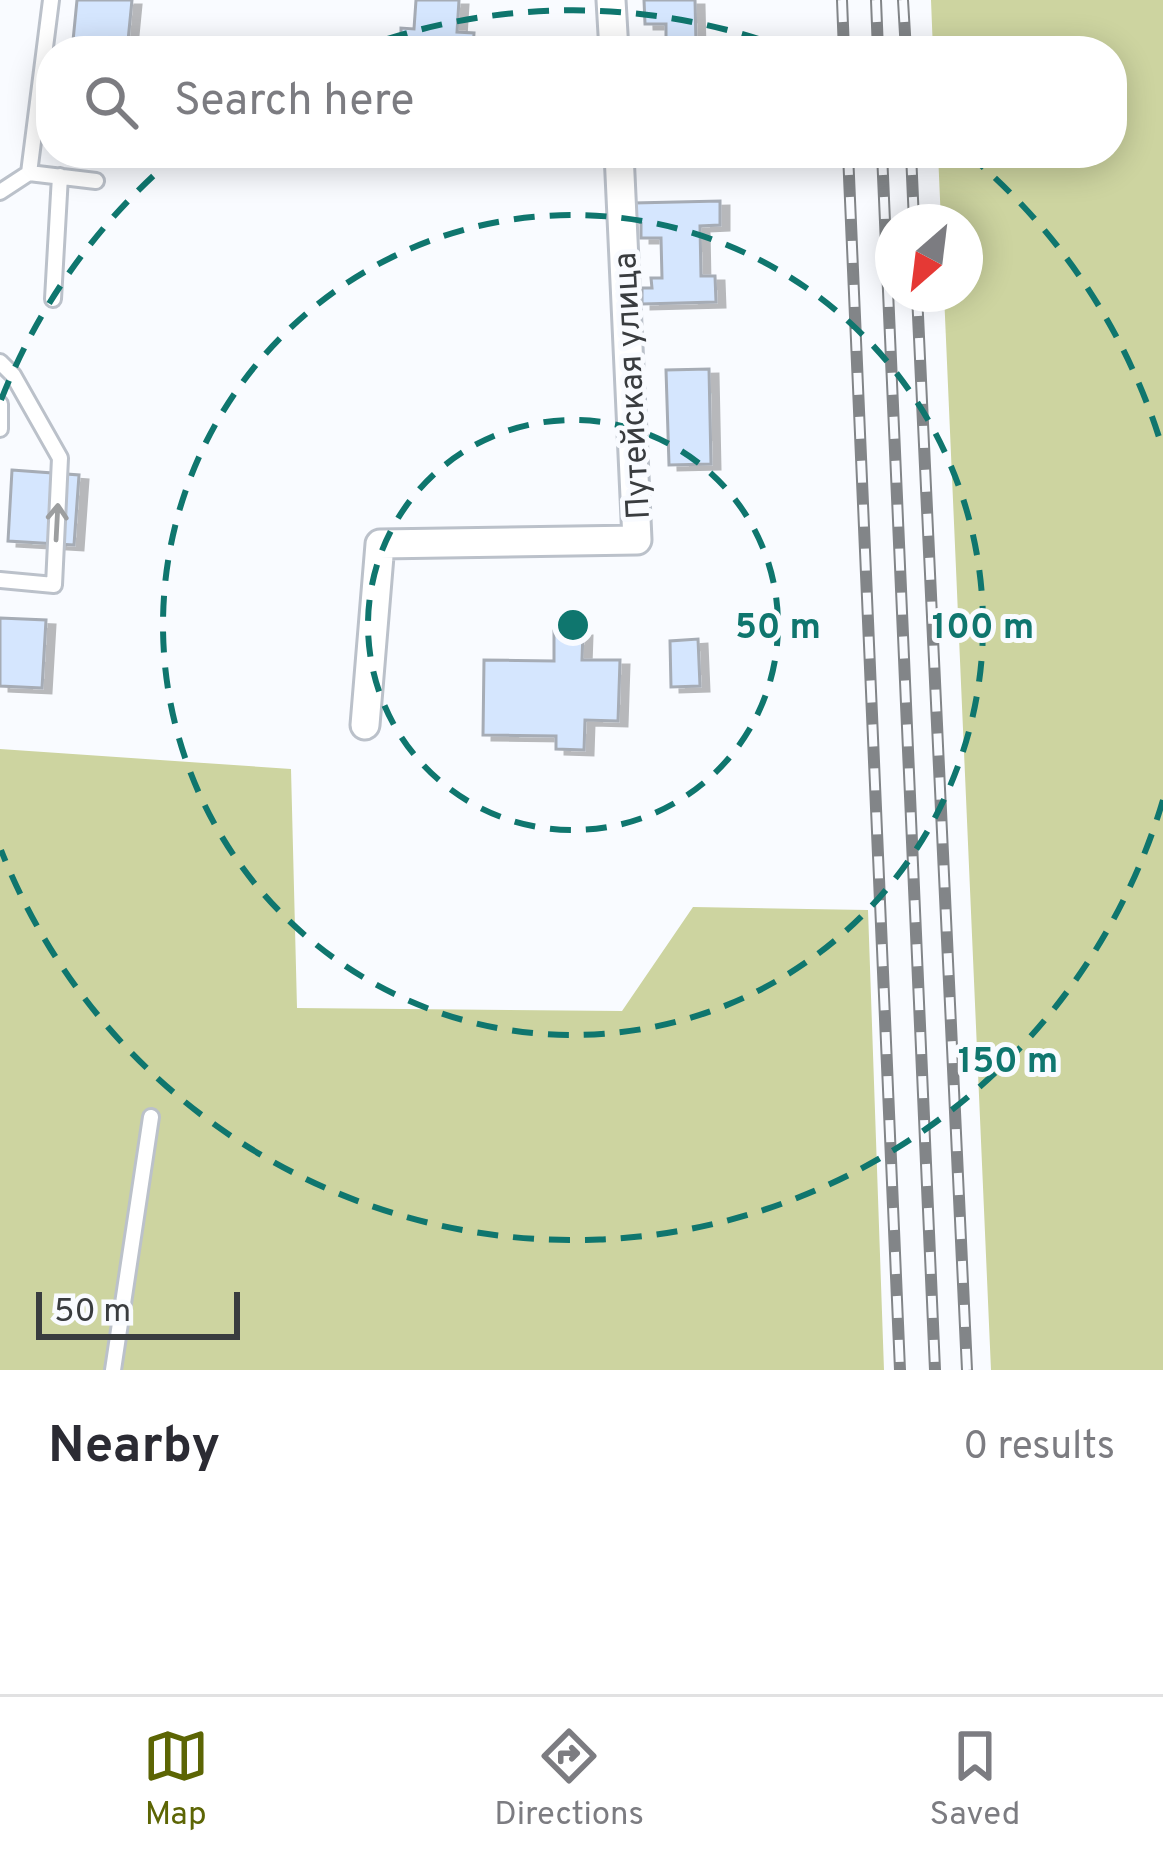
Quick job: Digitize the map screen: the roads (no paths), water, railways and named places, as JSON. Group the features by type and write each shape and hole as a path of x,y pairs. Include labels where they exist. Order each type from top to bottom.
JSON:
{"street":[{"path":"611,0 613,36"},
{"name":"Путейская улица","path":"365,725 380,544 638,540 620,168"}],"lane":[{"path":"46,36 51,0"},
{"path":"29,173 36,118"},
{"path":"0,192 29,173 96,181"},
{"path":"52,299 60,176"},
{"path":"0,362 13,375 60,458 54,584 0,580"},
{"path":"0,404 0,429"},
{"path":"113,1370 151,1118"}],"railway":[{"path":"842,0 843,36"},
{"path":"876,0 877,36"},
{"path":"903,0 905,36"},
{"path":"849,168 900,1370"},
{"path":"883,168 935,1370"},
{"path":"912,168 913,204"},
{"path":"918,312 967,1370"}]}
